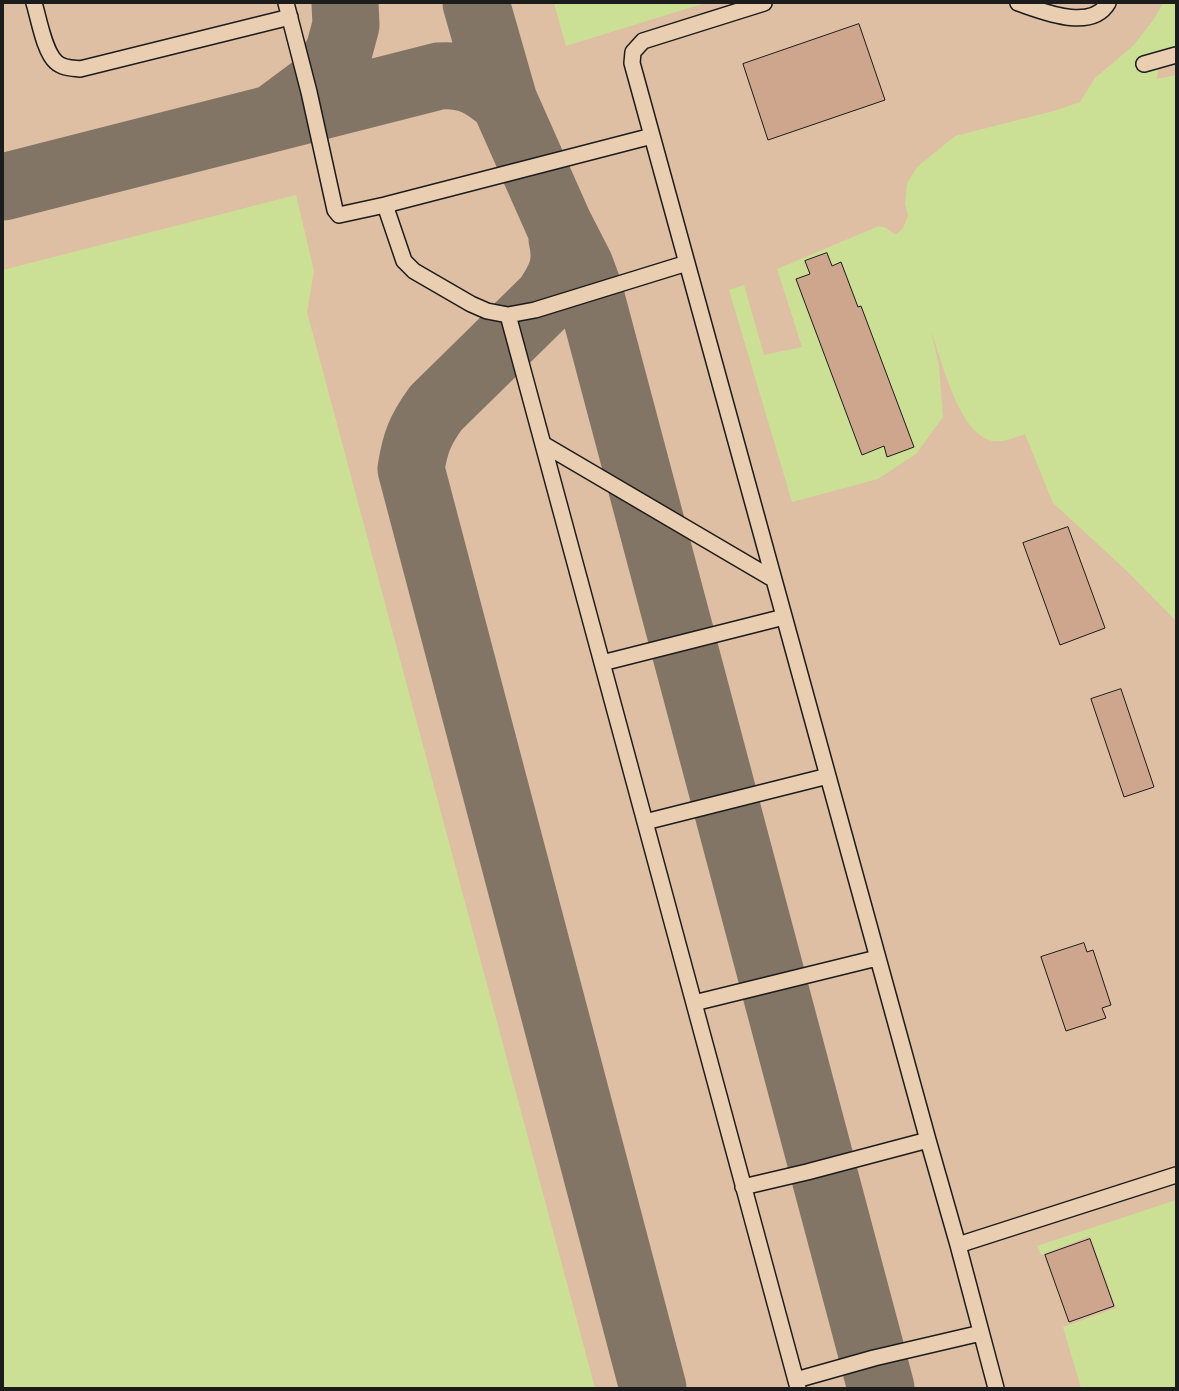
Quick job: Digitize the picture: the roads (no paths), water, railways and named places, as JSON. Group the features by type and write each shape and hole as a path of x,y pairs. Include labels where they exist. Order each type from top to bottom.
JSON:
{"lane":[{"path":"34,3 49,54 57,63 68,68 80,69 288,10 309,92 335,210 339,216 652,136"},
{"path":"764,3 642,41 633,52 632,63 877,958 958,1245 996,1388"},
{"path":"1018,3 1073,18 1089,17 1104,9 1108,3"},
{"path":"1144,64 1176,55"},
{"path":"385,205 404,260 414,271 471,304 487,311 508,315 535,310 687,263"},
{"path":"508,315 797,1384 874,1358 981,1333"},
{"path":"543,444 773,579"},
{"path":"602,663 784,617"},
{"path":"645,822 828,776"},
{"path":"694,1003 877,958"},
{"path":"743,1187 807,1172 928,1140"},
{"path":"958,1245 1176,1175"}]}
